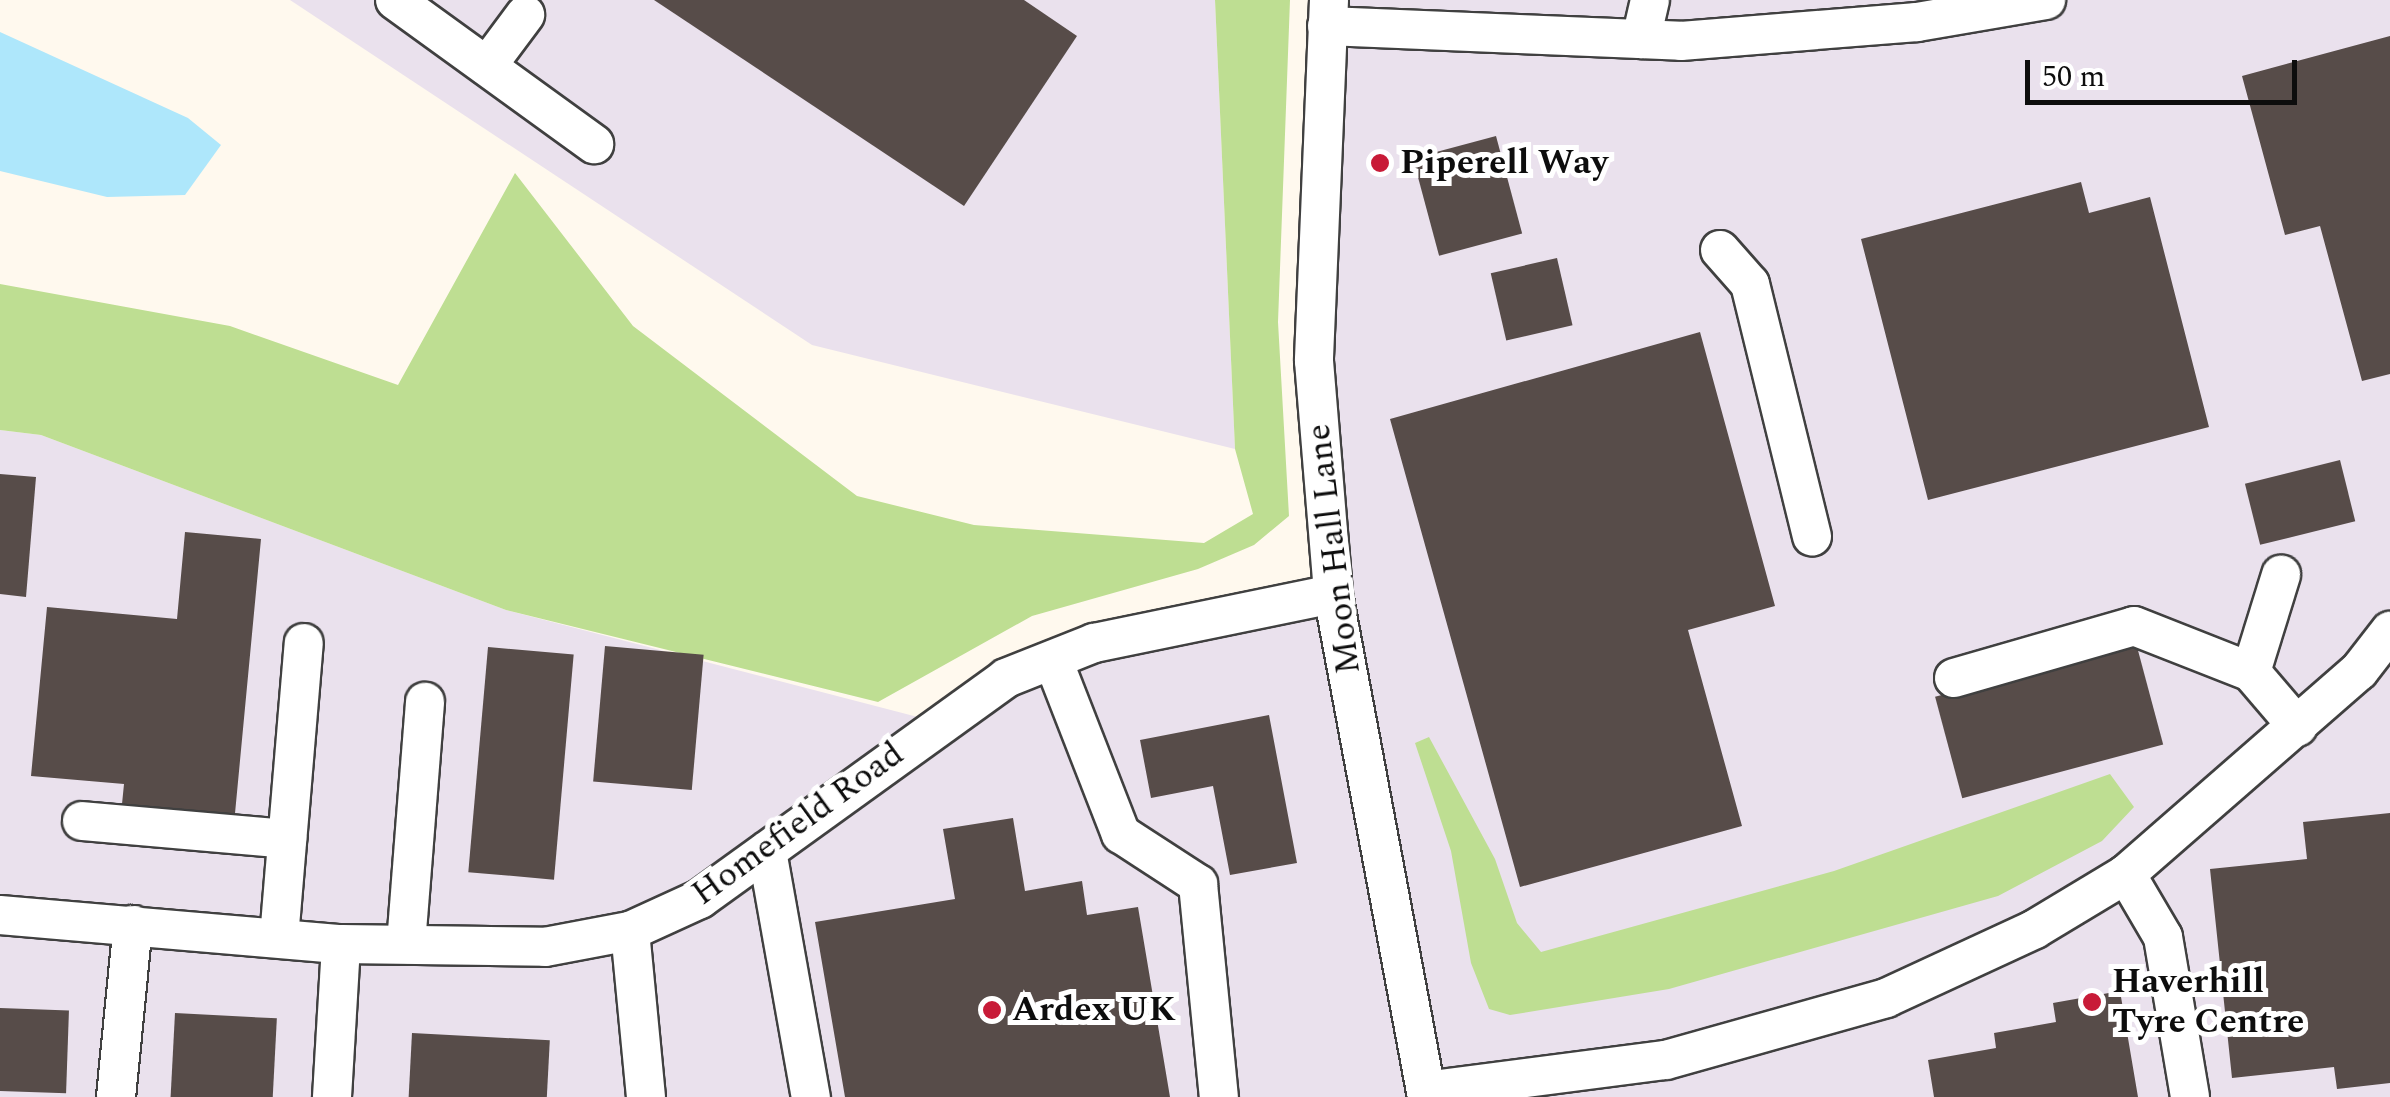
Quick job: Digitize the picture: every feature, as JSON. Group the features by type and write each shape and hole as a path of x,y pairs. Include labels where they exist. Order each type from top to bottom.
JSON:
{"street":[{"path":"395,0 594,144"},
{"path":"1642,39 1650,0"},
{"path":"1328,13 1642,39 2046,0"},
{"name":"Moon Hall Lane","path":"1328,13 1314,361 1332,594 1427,1094"},
{"path":"487,66 525,15"},
{"path":"1720,250 1750,284 1812,537"},
{"path":"2251,672 2281,574"},
{"name":"Homefield Road","path":"0,915 342,944 545,947 630,931 700,899 937,722 1053,660 1332,594"},
{"path":"1954,678 2134,626 2251,672 2298,727"},
{"path":"1427,1094 1666,1060 1886,998 2035,929 2126,874 2298,727 2390,631"},
{"path":"279,938 304,643"},
{"path":"1053,660 1120,834 1198,884 1219,1097"},
{"path":"406,944 425,702"},
{"path":"82,822 288,840"},
{"path":"767,852 811,1097"},
{"path":"2126,874 2163,936 2190,1097"},
{"path":"116,1097 133,926"},
{"path":"630,931 646,1097"},
{"path":"332,1097 342,944"}],"shaded area":[{"path":"290,0 1215,0 1235,449 812,345"},
{"path":"1329,0 2390,0 2390,1097 0,1097 0,430 41,435 506,610 937,722 1006,678 1332,593"}],"green space":[{"path":"1215,0 1290,0 1278,322 1289,516 1254,545 1198,569 1032,616 878,702 506,610 41,435 0,430 0,284 230,326 398,385 515,173 633,326 857,496 974,525 1204,543 1253,514 1235,449"},
{"path":"1429,737 1495,859 1517,923 1541,952 1834,871 2110,774 2134,807 2102,841 1998,896 1669,989 1510,1015 1489,1009 1471,963 1451,851 1415,743"}],"water":[{"path":"0,32 188,118 221,145 185,195 107,197 0,171"}],"building":[{"path":"654,0 1024,0 1077,36 964,206"},
{"path":"2390,36 2390,374 2362,381 2320,226 2285,235 2242,76"},
{"path":"1496,136 1522,234 1439,256 1413,158"},
{"path":"2081,182 2089,213 2150,197 2209,427 1928,500 1861,239"},
{"path":"1557,258 1573,325 1506,341 1491,273"},
{"path":"1700,332 1775,606 1688,630 1742,826 1520,887 1390,419"},
{"path":"2340,460 2355,521 2260,545 2245,484"},
{"path":"0,474 36,477 26,597 0,594"},
{"path":"185,532 261,539 234,824 121,814 124,784 31,776 47,607 177,619"},
{"path":"2136,643 2163,744 1962,798 1935,697"},
{"path":"605,646 704,655 692,790 593,781"},
{"path":"488,647 574,654 554,880 468,872"},
{"path":"1269,715 1297,863 1230,875 1213,786 1151,798 1140,740"},
{"path":"2390,813 2390,1083 2337,1089 2334,1067 2232,1078 2210,869 2307,859 2303,822"},
{"name":"Ardex UK","path":"1013,818 1025,891 1082,881 1087,915 1138,907 1170,1097 845,1097 815,922 955,899 943,829"},
{"path":"2120,991 2138,1097 1934,1097 1928,1060 1996,1048 1994,1033 2056,1022 2053,1003"},
{"path":"0,1008 69,1010 66,1093 0,1091"},
{"path":"175,1013 277,1018 273,1097 171,1097"},
{"path":"412,1033 550,1040 547,1097 409,1097"}],"place":[{"name":"Piperell Way","path":"1380,163"},
{"name":"Haverhill Tyre Centre","path":"2092,1002"},
{"name":"Ardex UK","path":"992,1010"}]}
